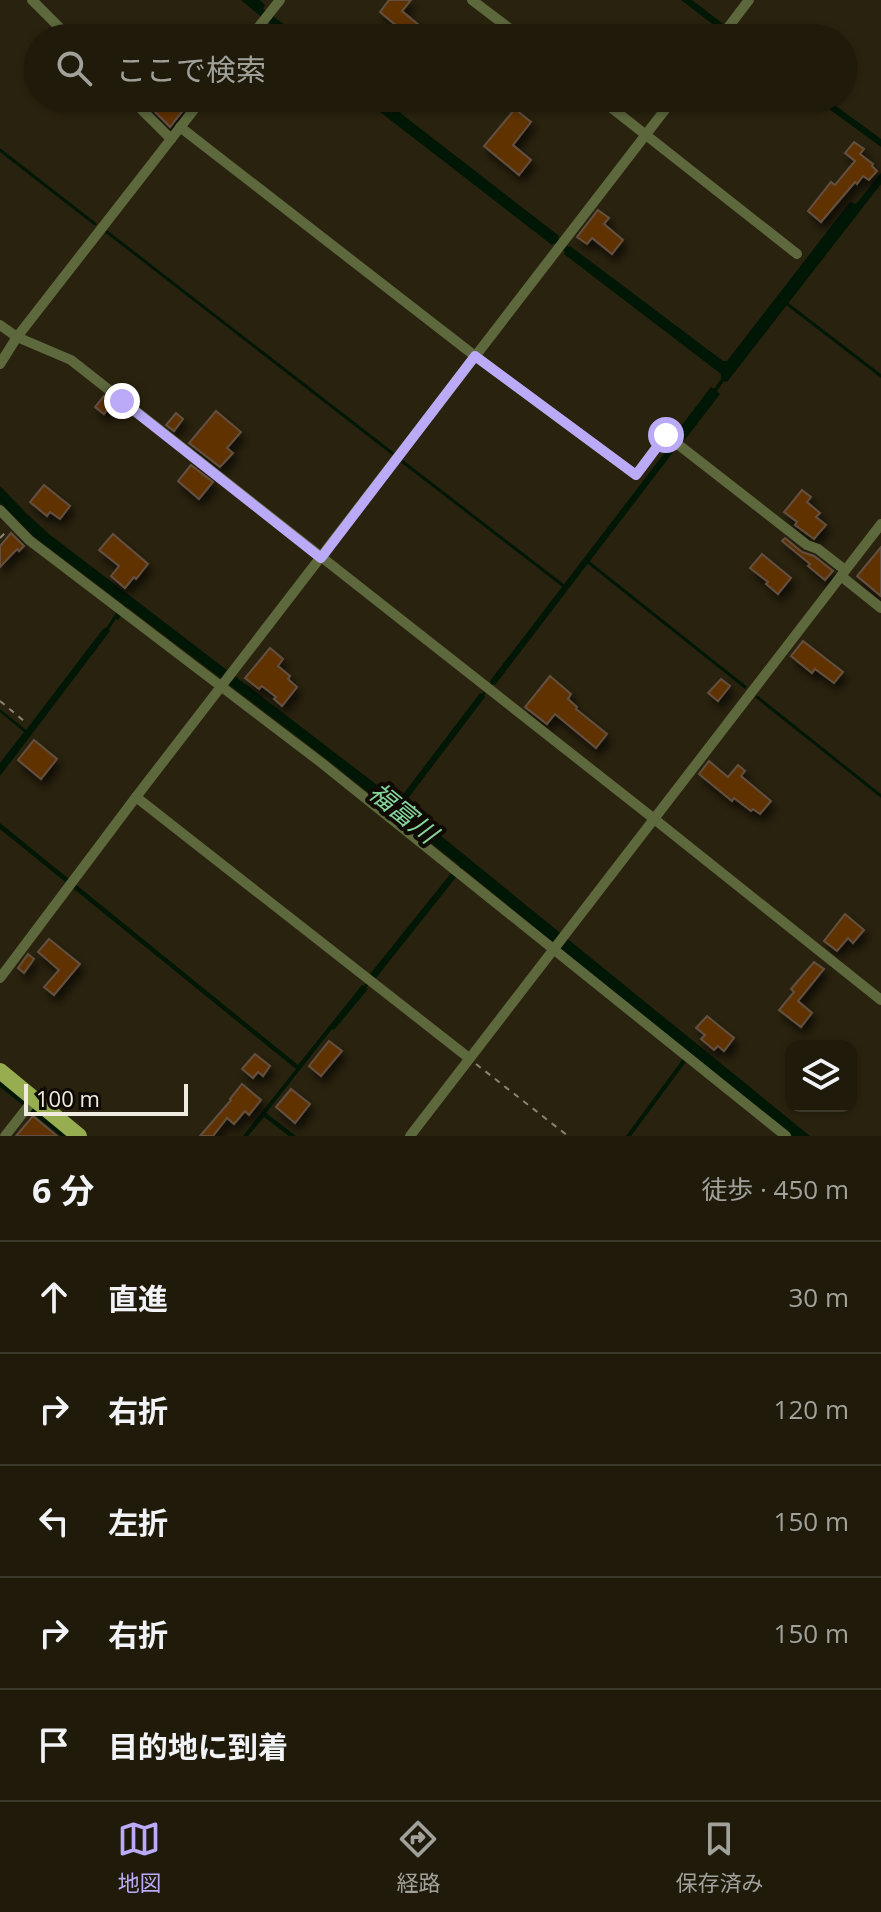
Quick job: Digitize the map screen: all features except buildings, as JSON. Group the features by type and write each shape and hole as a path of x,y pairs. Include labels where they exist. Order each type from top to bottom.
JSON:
{"main road":[{"path":"0,1071 30,1104 79,1136"}],"street":[{"path":"32,0 56,24"},
{"path":"261,24 280,0"},
{"path":"472,0 504,24"},
{"path":"730,24 749,0"},
{"path":"144,112 171,139"},
{"path":"0,364 17,337 192,112"},
{"path":"617,112 797,254"},
{"path":"0,978 663,112"},
{"path":"180,127 475,356 636,475 666,435 807,545 818,549 881,608"},
{"path":"0,325 17,337 71,360 881,1000"},
{"path":"0,510 29,540 223,684 786,1136"},
{"path":"410,1136 881,524"},
{"path":"136,797 469,1058"},
{"path":"5,1136 30,1104"}],"path":[{"path":"0,701 24,721"},
{"path":"469,1058 568,1136"}],"water":[{"path":"241,0 260,0 265,5 263,9 284,24 270,24"},
{"path":"681,0 692,0 723,24 712,24"},
{"name":"福富川","path":"380,112 399,112 569,247 723,361 727,361 850,202 856,204 881,173 881,184 727,382 724,381 717,391 720,394 684,441 680,439 672,449 674,451 495,685 484,695 403,805 810,1136 792,1136 691,1055 631,1136 626,1136 688,1052 462,868 266,1113 296,1136 289,1136 264,1117 248,1136 243,1136 296,1069 0,829 0,823 298,1065 452,872 455,874 460,866 324,757 127,607 0,776 0,763 24,732 0,709 26,730 124,605 33,536 0,503 0,486 49,534 398,801 671,448 678,437 675,434 711,387 714,389 721,379 721,374 564,254 554,243 552,245"},
{"path":"833,112 844,112 881,139 881,147"},
{"path":"0,1082 67,1136 61,1136 0,1087"}],"waterway":[{"path":"0,150 95,224"},
{"path":"107,232 392,453"},
{"path":"786,303 881,376"},
{"path":"403,462 565,587"},
{"path":"588,562 745,687"},
{"path":"757,697 881,796"}],"route":[{"path":"122,401 321,558 475,356 636,475 666,435"}]}
